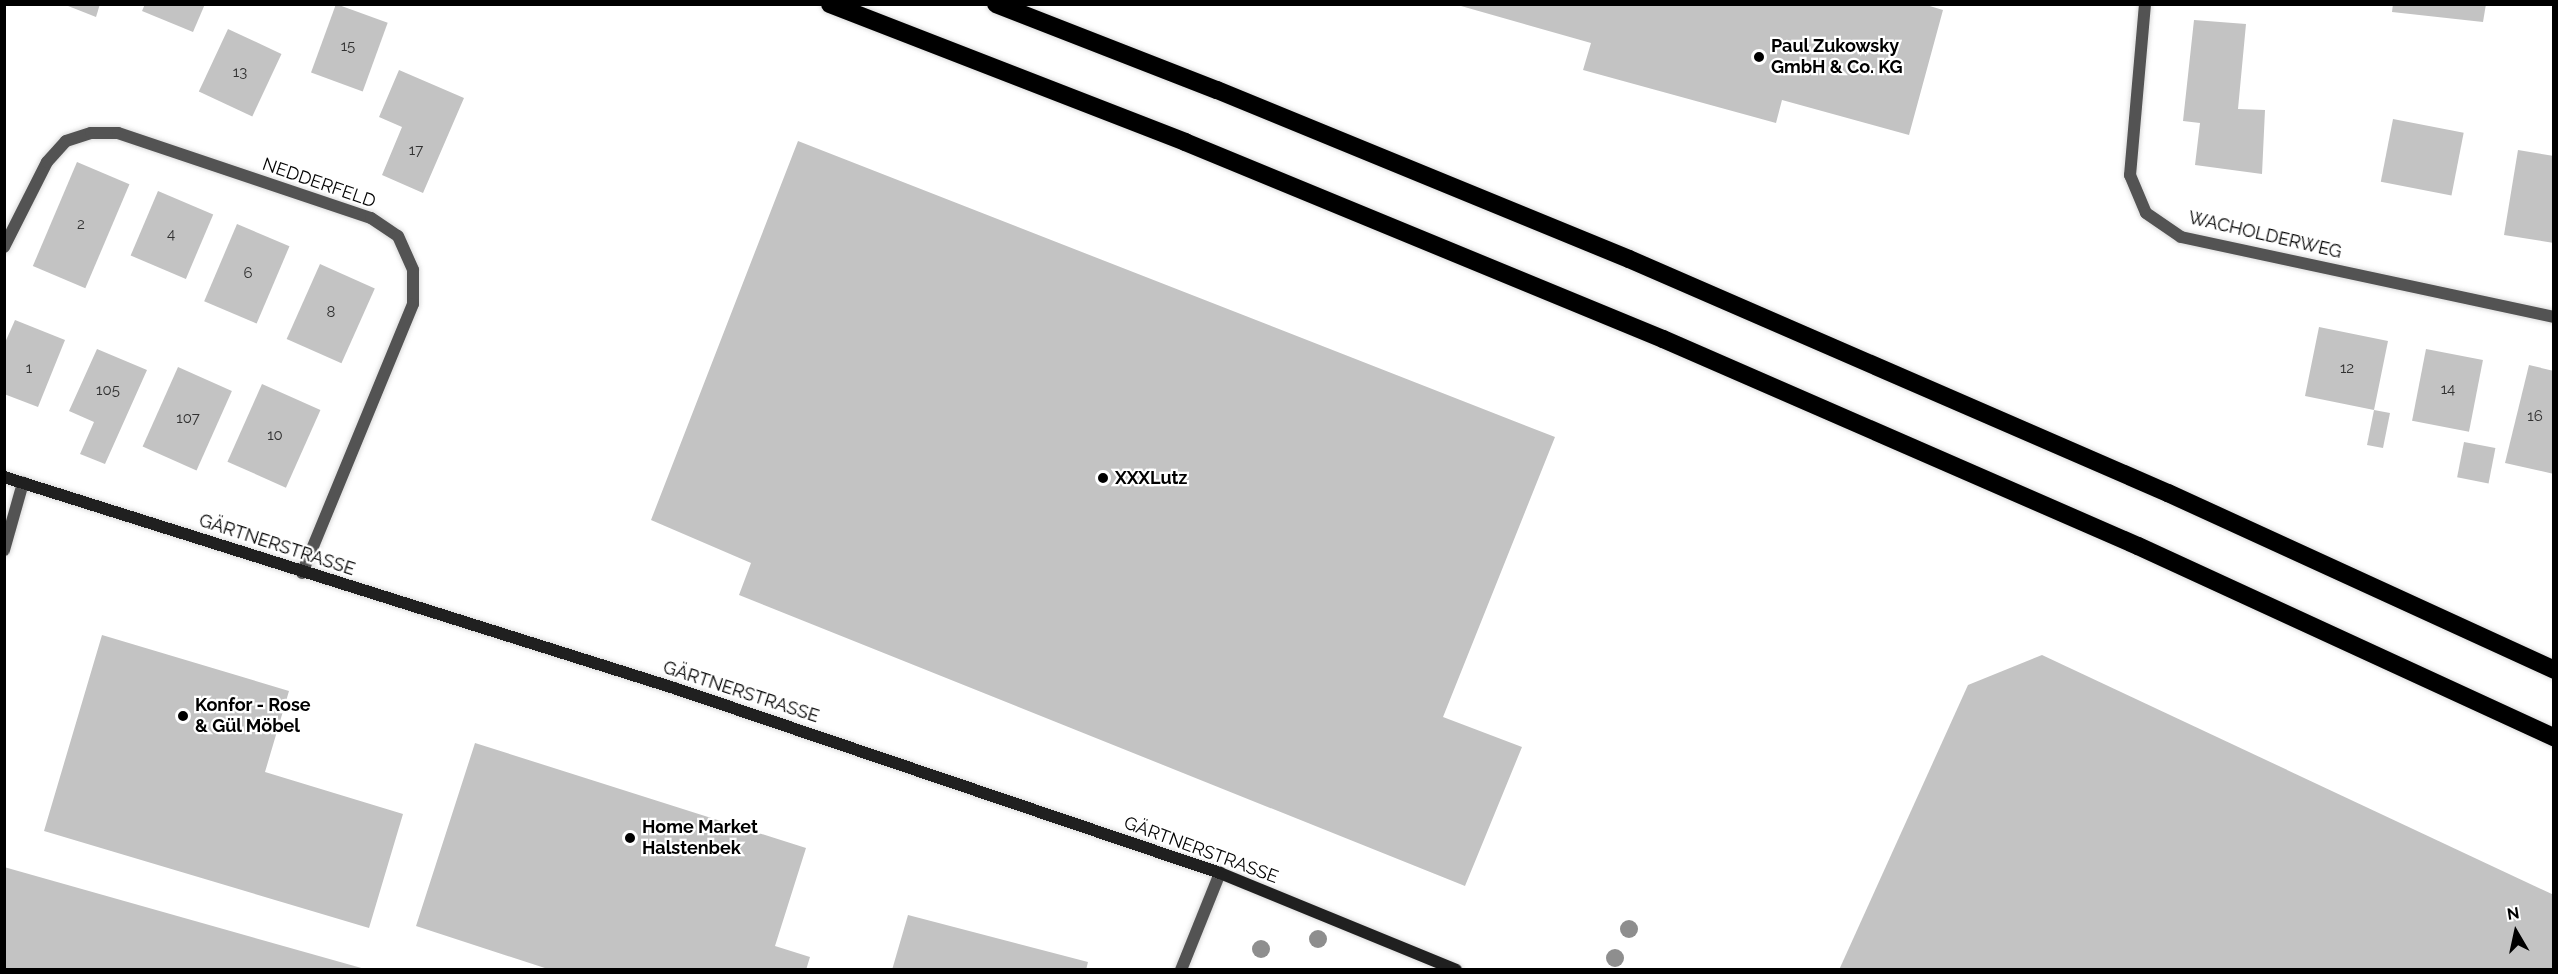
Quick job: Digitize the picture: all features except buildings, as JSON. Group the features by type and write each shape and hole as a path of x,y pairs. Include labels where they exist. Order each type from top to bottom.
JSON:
{"highway":[{"path":"830,4 1185,142 1663,339 2138,546 2553,736"},
{"path":"996,4 1217,90 1629,259 2179,498 2553,670"}],"street":[{"name":"WACHOLDERWEG","path":"2145,4 2130,175 2146,213 2181,237 2553,317"},
{"name":"NEDDERFELD","path":"4,248 47,162 66,141 91,133 118,133 371,218 398,236 413,270 413,304 302,573"},
{"name":"GÄRTNERSTRASSE","path":"4,477 302,573 674,688 1220,873 1456,969"},
{"path":"4,550 23,483"},
{"path":"1181,969 1220,873"}],"place":[{"name":"Paul Zukowsky GmbH & Co. KG","path":"1759,57"},
{"name":"XXXLutz","path":"1103,478"},
{"name":"Konfor - Rose & Gül Möbel","path":"183,716"},
{"name":"Home Market Halstenbek","path":"630,838"}]}
